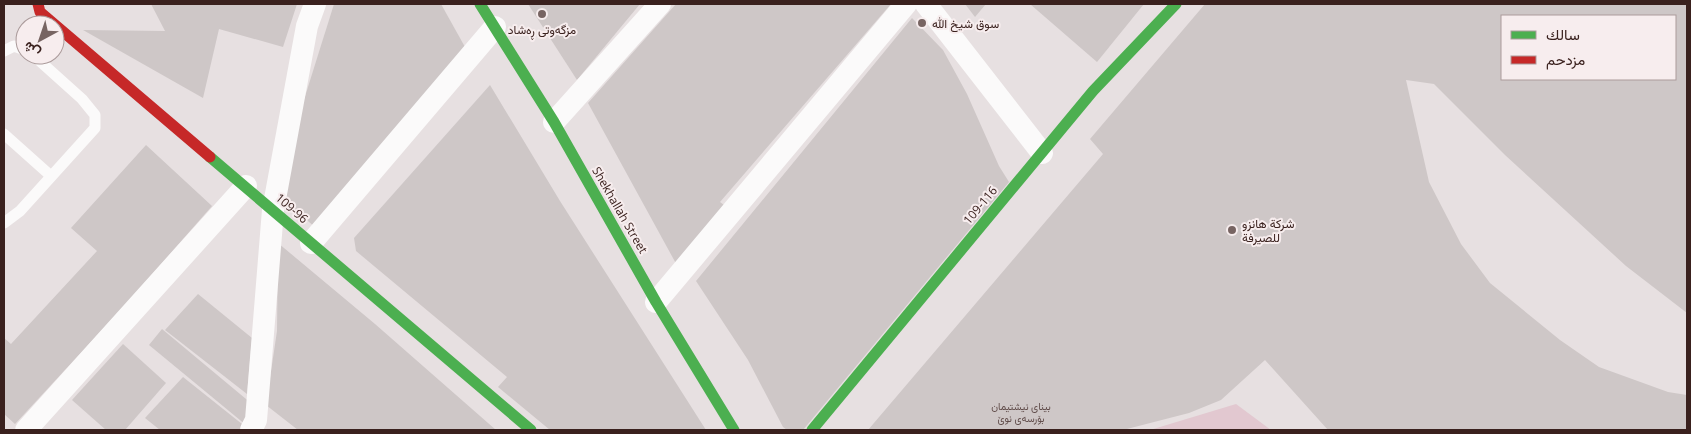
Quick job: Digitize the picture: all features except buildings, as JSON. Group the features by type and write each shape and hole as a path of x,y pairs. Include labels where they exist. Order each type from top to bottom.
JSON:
{"street":[{"path":"258,427 273,210 307,26 316,4"},
{"name":"Shekhallah Street","path":"480,4 554,122 656,302 734,430"},
{"path":"554,122 660,4"},
{"path":"656,302 906,4"},
{"path":"926,4 1042,153"},
{"name":"109-116","path":"812,430 1093,91 1176,4"},
{"name":"109-96","path":"44,6 273,210 531,430"},
{"path":"311,243 495,27"},
{"path":"26,430 246,186"}],"lane":[{"path":"4,223 20,211 95,128 95,115 82,99 45,65"},
{"path":"4,134 51,176"}],"shaded area":[{"path":"1236,404 1271,430 1150,430"}],"traffic: fast":[{"path":"480,4 554,122 656,302 734,430"},
{"path":"812,430 1093,91 1176,4"},
{"path":"210,157 531,430"}],"traffic: jam":[{"path":"38,4 40,12 210,157"}],"place":[{"name":"مزگەوتی ڕەشاد","path":"542,14"},
{"name":"سوق شيخ الله","path":"922,23"},
{"name":"شركة هانزو للصيرفة","path":"1232,230"}]}
